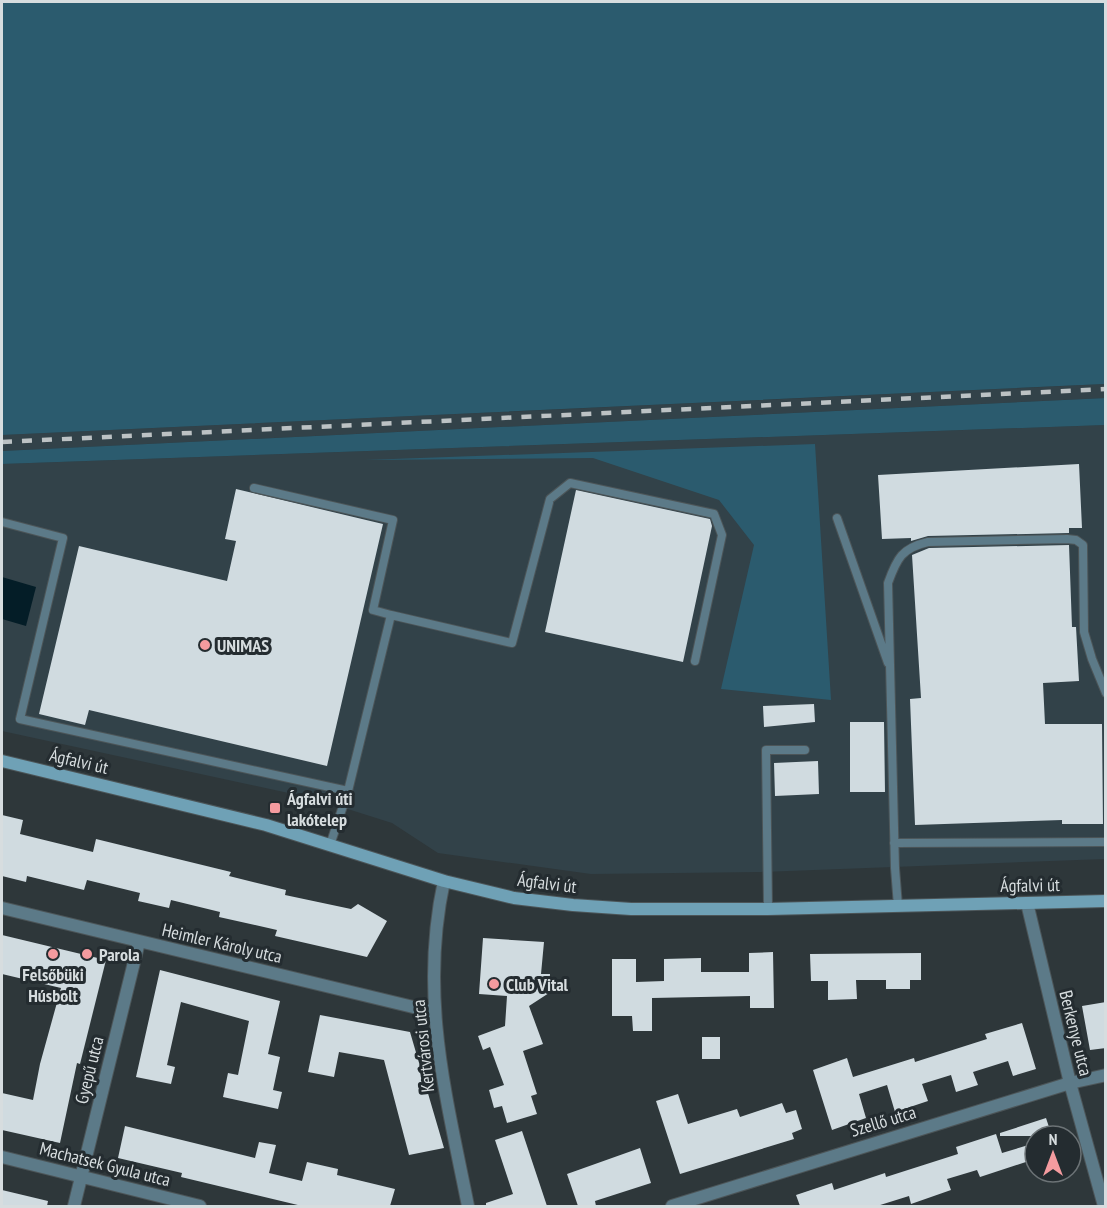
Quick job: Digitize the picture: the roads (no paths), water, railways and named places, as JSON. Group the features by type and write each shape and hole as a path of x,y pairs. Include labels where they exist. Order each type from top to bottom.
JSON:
{"street":[{"name":"Ágfalvi út","path":"2,761 255,822 444,881 514,898 631,909 768,909 1106,901"},
{"name":"Kertvárosi utca","path":"444,881 435,943 434,1012 439,1061 468,1206"},
{"name":"Berkenye utca","path":"1027,903 1070,1083 1104,1206"},
{"name":"Heimler Károly utca","path":"2,908 434,1012"},
{"name":"Gyepű utca","path":"74,1206 139,942"},
{"name":"Szellő utca","path":"672,1206 1070,1083 1106,1075"},
{"name":"Machatsek Gyula utca","path":"2,1157 200,1206"}],"lane":[{"path":"254,488 393,520 372,610 512,643 550,499 570,483 714,514 722,535 695,661"},
{"path":"837,518 890,670"},
{"path":"2,522 63,538 20,719 348,791"},
{"path":"898,906 894,843 888,583 895,564 911,546 928,542 1067,539 1076,540 1083,545 1084,632 1106,693"},
{"path":"330,845 348,791 391,615"},
{"path":"768,909 766,750 805,750"},
{"path":"894,843 1106,842"}],"railway":[{"path":"2,442 1106,389"}],"place":[{"name":"UNIMAS","path":"205,645"},
{"name":"Ágfalvi úti lakótelep","path":"275,808"},
{"name":"Felsőbüki Húsbolt","path":"53,954"},
{"name":"Parola","path":"87,954"},
{"name":"Club Vital","path":"494,984"}]}
